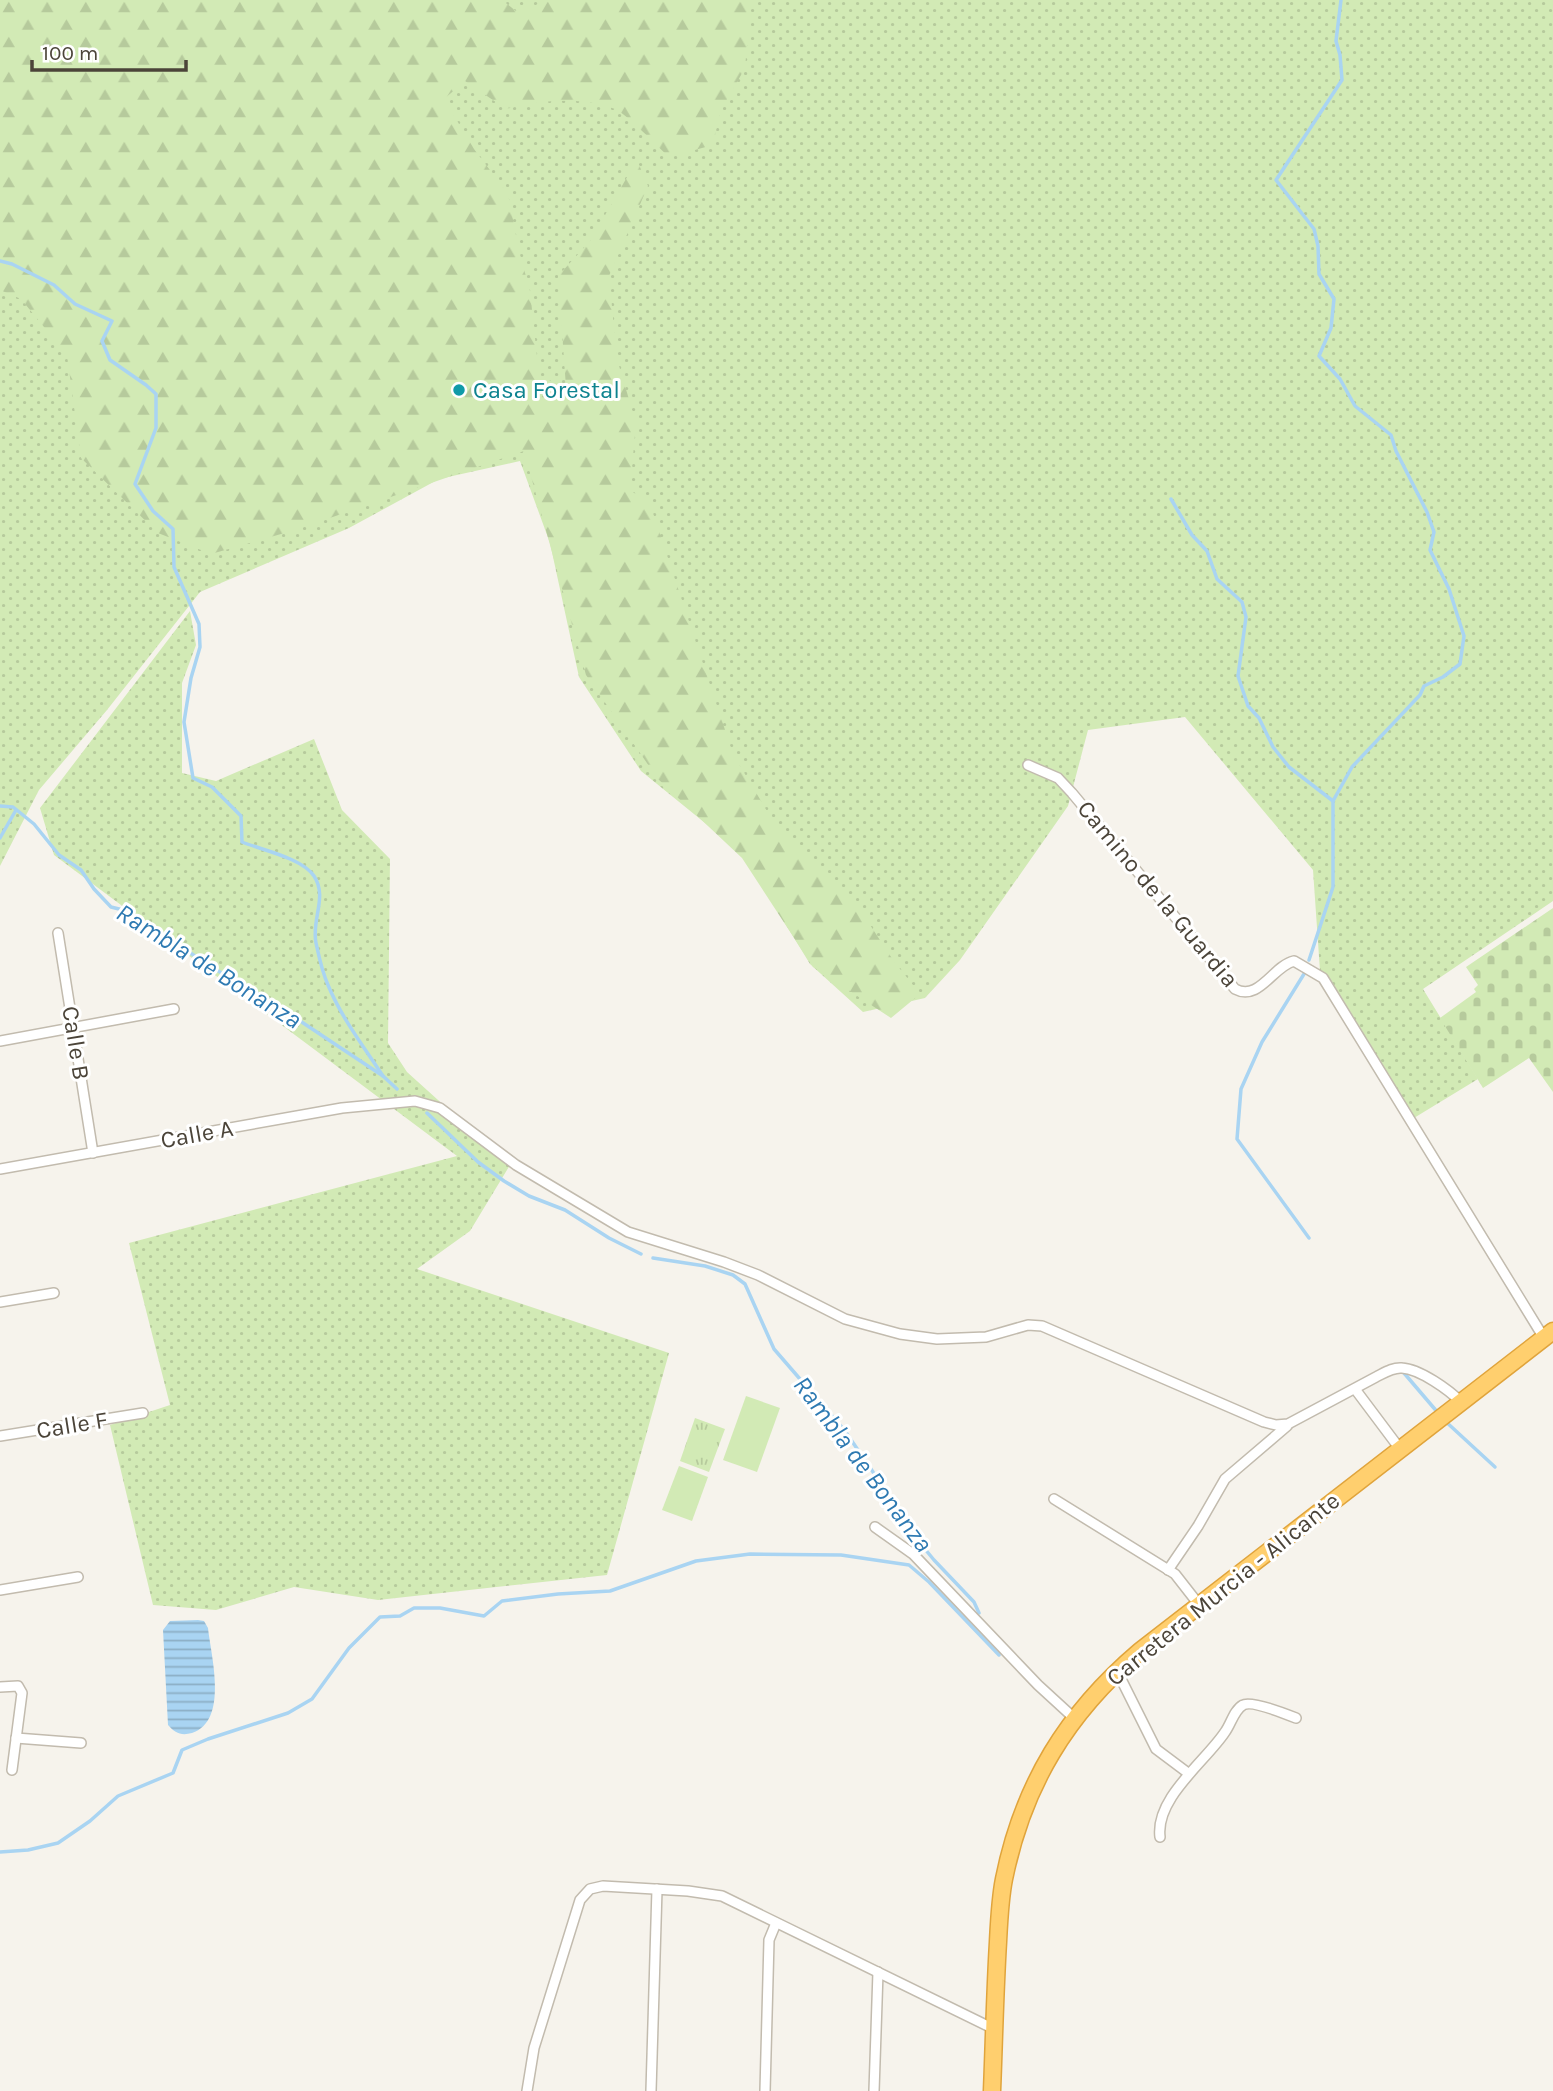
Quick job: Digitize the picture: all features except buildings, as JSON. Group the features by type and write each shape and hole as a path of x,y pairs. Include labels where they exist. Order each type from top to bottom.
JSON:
{"highway":[{"name":"Carretera Murcia - Alicante","path":"992,2091 1003,1881 1022,1812 1042,1769 1074,1718 1117,1671 1549,1334"}],"street":[{"name":"Camino de la Guardia","path":"1028,765 1058,778 1072,793 1235,989 1243,993 1252,992 1284,963 1294,961 1323,978 1549,1334"},
{"name":"Calle B","path":"58,933 93,1153"},
{"path":"0,1041 174,1009"},
{"name":"Calle A","path":"0,1169 342,1108 415,1101 440,1108 516,1165 628,1231 747,1271 845,1319 900,1334 937,1339 986,1337 1028,1325 1042,1326 1264,1422 1288,1424"},
{"path":"0,1302 54,1293"},
{"path":"1168,1570 1225,1479 1288,1424 1390,1370 1402,1367 1451,1391 1456,1406"},
{"path":"1355,1389 1400,1449"},
{"name":"Calle F","path":"0,1436 143,1413"},
{"path":"1054,1499 1175,1574 1200,1606"},
{"path":"875,1527 914,1554 1038,1685 1074,1718"},
{"path":"0,1590 78,1577"},
{"path":"1117,1671 1156,1749 1188,1773"},
{"path":"0,1687 18,1686 22,1693 12,1770"},
{"path":"1160,1837 1165,1810 1188,1773 1205,1758 1244,1704 1249,1703 1296,1718"},
{"path":"16,1738 81,1743"},
{"path":"527,2091 534,2048 580,1900 590,1889 603,1886 688,1891 722,1896 994,2029"},
{"path":"651,2091 657,1889"},
{"path":"765,2091 769,1940 776,1923"},
{"path":"874,2091 877,1972"}],"green space":[{"path":"0,0 1553,0 1553,901 1423,989 1478,1079 1409,1121 1320,971 1313,870 1185,717 1088,730 1068,806 960,960 925,998 863,1012 810,964 742,853 641,771 579,677 550,543 520,461 439,479 349,528 200,592 107,710 39,790 0,866"},
{"path":"0,0 502,0 516,11 552,0 751,0 745,68 720,112 713,145 669,157 621,112 589,102 533,103 506,109 465,81 444,99 474,149 508,194 530,291 539,376 566,387 558,276 590,241 637,160 648,186 609,276 617,359 636,423 630,490 650,504 733,754 780,833 855,902 893,960 920,994 891,1018 813,967 742,858 658,779 586,675 524,451 295,530 211,554 158,533 81,458 67,355 21,299 0,290"},
{"path":"190,611 196,645 182,683 182,773 216,781 314,739 342,810 390,859 388,1043 407,1072 510,1165 470,1231 417,1269 669,1353 607,1575 378,1600 294,1587 216,1610 153,1605 110,1425 170,1405 129,1243 457,1156 54,855 40,808"},
{"path":"1553,908 1553,1092 1529,1058 1483,1088 1440,1018 1476,992 1474,989 1478,985 1466,967"},
{"path":"746,1396 780,1408 757,1472 723,1460"},
{"path":"695,1418 725,1429 709,1472 680,1461"},
{"path":"679,1466 708,1477 692,1521 662,1510"}],"water":[{"path":"170,1621 204,1621 208,1628 214,1670 214,1702 211,1715 203,1726 192,1733 181,1734 168,1725 163,1630"}],"waterway":[{"path":"1309,960 1333,887 1333,801 1352,767 1420,695 1424,686 1443,677 1460,664 1464,636 1449,589 1430,550 1434,532 1427,512 1396,451 1391,435 1355,406 1340,379 1319,356 1331,328 1334,299 1319,274 1314,229 1276,180 1342,80 1336,41 1341,0"},
{"path":"0,261 12,264 54,285 75,304 112,321 102,341 110,360 156,394 156,428 135,484 153,511 173,529 174,567 199,624 200,647 191,678 184,722 193,778 212,787 241,816 242,842 291,859 314,876 320,892 315,934 324,975 346,1020 383,1076"},
{"path":"1171,499 1192,535 1207,551 1217,579 1242,602 1246,617 1238,676 1248,706 1259,718 1273,747 1289,767 1333,801"},
{"name":"Rambla de Bonanza","path":"0,806 13,807 34,824 59,855 81,870 111,907 127,911 213,968 264,997 383,1076 397,1089"},
{"path":"0,838 16,810"},
{"path":"1304,974 1262,1042 1241,1089 1237,1139 1309,1238"},
{"name":"Rambla de Bonanza","path":"427,1113 478,1162 504,1181 529,1196 565,1210 609,1238 641,1254"},
{"name":"Rambla de Bonanza","path":"653,1258 705,1266 733,1275 745,1284 774,1349 845,1431 873,1472 892,1509 934,1560 974,1602 979,1613"},
{"path":"1404,1373 1439,1414"},
{"path":"1444,1420 1495,1467"},
{"path":"0,1852 28,1850 58,1843 90,1821 118,1796 173,1773 182,1750 288,1713 312,1699 349,1648 380,1617 400,1616 414,1608 440,1608 484,1616 502,1601 610,1591 696,1561 750,1554 841,1555 909,1565 929,1582 999,1655"}],"place":[{"name":"Casa Forestal","path":"459,390"}]}
